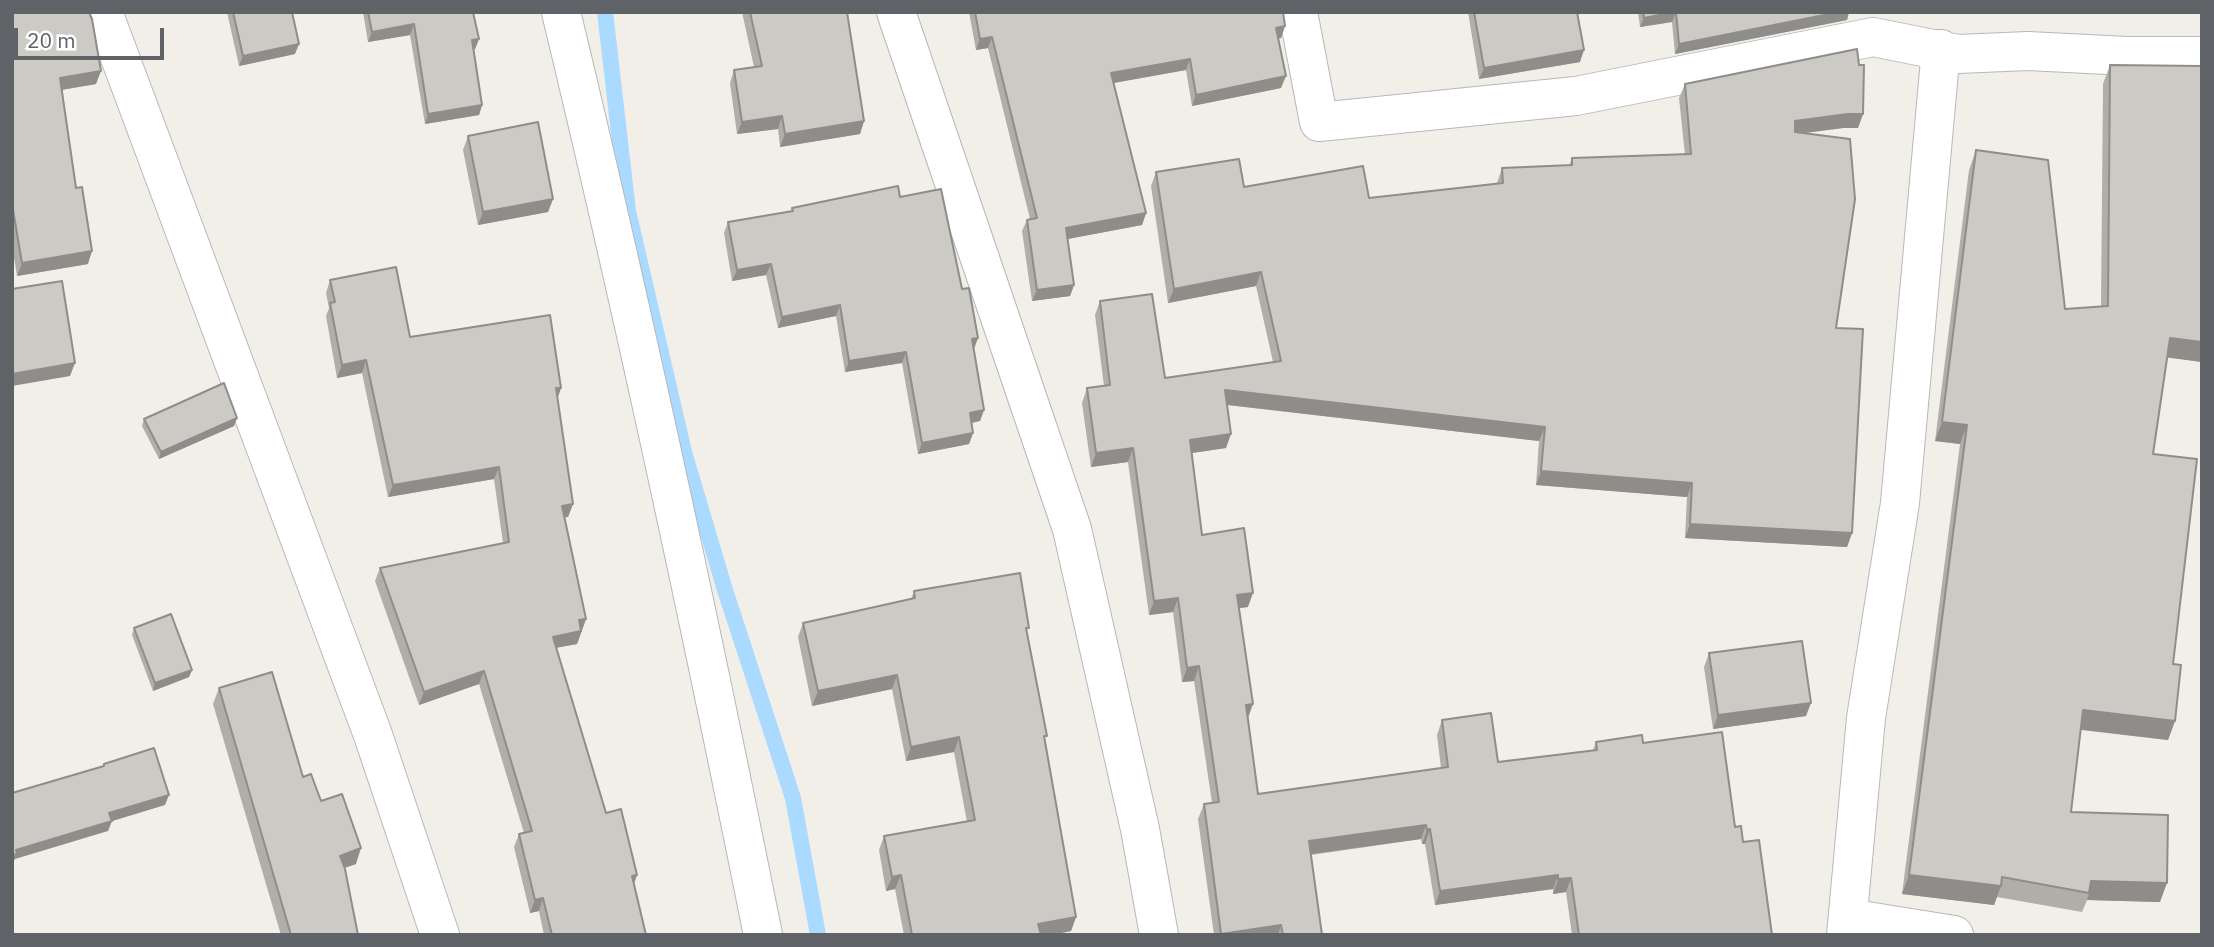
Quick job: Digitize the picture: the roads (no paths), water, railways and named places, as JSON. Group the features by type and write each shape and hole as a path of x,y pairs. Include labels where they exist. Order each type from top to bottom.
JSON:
{"street":[{"path":"103,12 373,735 440,935"},
{"path":"561,12 611,218 697,609 763,935"},
{"path":"896,12 1072,529 1140,829 1159,935"},
{"path":"1298,12 1319,122 1576,96 1872,37 1958,54 2028,51 2202,56"},
{"path":"1941,50 1900,503 1866,718 1847,926 1954,935"}],"waterway":[{"path":"605,12 628,211 684,452 725,590 793,798 818,935"}]}
